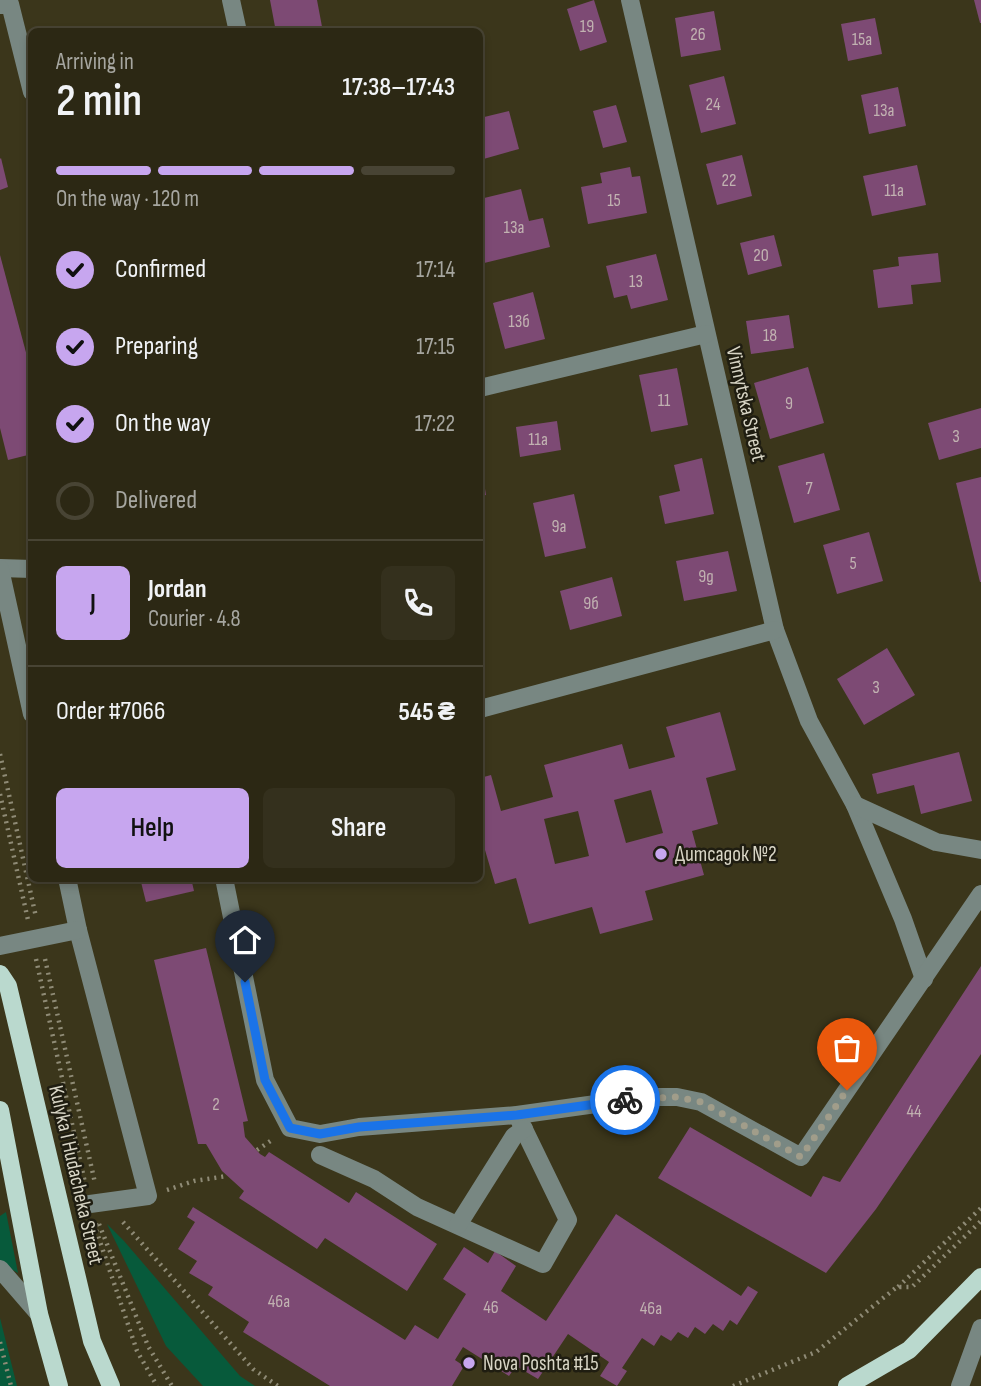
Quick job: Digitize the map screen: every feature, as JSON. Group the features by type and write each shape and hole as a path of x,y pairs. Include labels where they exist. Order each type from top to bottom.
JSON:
{"main road":[{"name":"Kulyka I Hudacheka Street","path":"0,974 8,986 92,1341 111,1386"},
{"path":"0,1110 39,1314 59,1386"},
{"path":"847,1386 909,1350 981,1277"}],"street":[{"path":"231,0 237,28"},
{"name":"Vinnytska Street","path":"630,0 775,631 809,722 855,805 903,919 923,979"},
{"path":"0,5 10,4 28,76"},
{"path":"483,387 706,334"},
{"path":"28,569 0,568 28,696"},
{"path":"483,708 775,631"},
{"path":"855,805 936,842 981,850"},
{"path":"68,882 148,1196 96,1208"},
{"path":"225,882 265,1080 290,1128 320,1134 359,1127 520,1122 646,1097 677,1097 701,1102 801,1157 981,894"},
{"path":"0,946 78,930"},
{"path":"320,1155 374,1179 416,1208 458,1224 543,1264 568,1220 520,1122"},
{"path":"458,1224 520,1122"},
{"path":"0,1269 39,1314"},
{"path":"960,1386 981,1328"}],"path":[{"path":"0,754 36,939 96,1208 96,1230 133,1338 157,1386"},
{"path":"0,794 36,939 96,1208 149,1346 172,1386"},
{"path":"194,1181 227,1175"},
{"path":"96,1208 118,1216 253,1369 278,1386"},
{"path":"733,1386 816,1352 897,1287 981,1208"},
{"path":"897,1287 912,1287 981,1221"},
{"path":"0,1342 11,1386"}],"green space":[{"path":"6,1212 18,1273 0,1263 0,1216"},
{"path":"107,1224 240,1376 255,1386 203,1386 166,1346"},
{"path":"0,1318 17,1386 0,1386"}],"building":[{"path":"270,0 317,0 322,28 275,28"},
{"path":"594,0 607,42 580,51 567,9"},
{"path":"974,0 981,0 981,23 980,23"},
{"path":"714,11 721,50 681,57 675,18"},
{"path":"875,18 882,54 848,61 841,24"},
{"path":"724,76 736,124 701,133 689,85"},
{"path":"898,87 906,126 869,134 861,95"},
{"path":"616,105 627,142 603,148 593,111"},
{"path":"509,111 519,149 483,159 483,117"},
{"path":"742,155 752,196 717,205 706,164"},
{"path":"0,159 8,187 0,190"},
{"path":"917,165 926,205 872,216 863,176"},
{"path":"630,167 632,177 640,176 647,213 588,224 581,187 602,183 600,173"},
{"path":"521,189 529,221 543,218 550,247 483,263 483,198"},
{"path":"774,235 782,266 748,275 740,243"},
{"path":"938,253 941,282 911,285 913,304 878,308 873,270 899,266 898,257"},
{"path":"656,254 668,300 631,309 627,295 614,298 606,266"},
{"path":"0,255 28,360 28,455 8,460 0,428"},
{"path":"533,292 545,339 505,349 493,303"},
{"path":"789,315 794,348 751,354 746,321"},
{"path":"808,367 824,423 770,439 754,383"},
{"path":"677,368 688,425 651,432 639,375"},
{"path":"981,408 981,448 939,460 928,423"},
{"path":"557,421 561,450 520,457 516,427"},
{"path":"824,453 840,510 794,523 778,466"},
{"path":"702,458 714,514 665,524 659,496 680,491 674,465"},
{"path":"981,477 981,582 980,582 956,483"},
{"path":"574,494 586,548 545,557 533,503"},
{"path":"869,532 883,581 837,594 823,545"},
{"path":"728,551 737,591 684,601 676,561"},
{"path":"612,577 622,616 570,630 560,591"},
{"path":"887,648 915,695 864,725 837,679"},
{"path":"720,712 736,770 706,778 718,824 692,831 704,875 645,891 653,920 600,934 592,907 529,924 516,878 495,884 483,843 483,777 491,775 501,811 553,797 544,765 622,744 629,769 675,757 666,727","holes":["651,790 663,833 626,843 614,800","578,811 589,856 555,864 544,819"]},
{"path":"959,752 972,801 921,814 914,785 877,794 872,774"},
{"path":"141,882 192,882 194,891 146,902"},
{"path":"206,948 248,1121 243,1122 245,1137 265,1157 269,1152 349,1203 356,1192 437,1244 407,1291 325,1238 317,1249 239,1198 244,1191 222,1171 206,1144 198,1144 154,960"},
{"path":"981,966 981,1054 876,1209 826,1273 658,1178 690,1127 811,1197 823,1176 840,1182"},
{"path":"193,1207 405,1340 415,1325 438,1339 466,1294 443,1279 464,1247 488,1263 495,1251 516,1266 501,1291 546,1321 616,1214 741,1296 748,1286 758,1292 737,1325 730,1320 723,1331 713,1324 705,1334 695,1327 688,1338 678,1332 671,1341 661,1335 654,1346 642,1338 622,1368 627,1371 617,1386 600,1376 609,1362 568,1334 538,1379 516,1366 509,1376 463,1347 455,1360 464,1366 452,1386 330,1386 243,1332 249,1322 208,1295 213,1287 189,1273 197,1261 178,1249 195,1222 187,1217"}],"way so far":[{"path":"625,1100 677,1097 701,1102 801,1157 847,1090"}],"place":[{"name":"Дитсадок №2","path":"661,854"},
{"name":"Nova Poshta #15","path":"469,1363"}],"route":[{"path":"245,982 265,1080 290,1128 320,1134 359,1127 517,1115 625,1100"}]}
